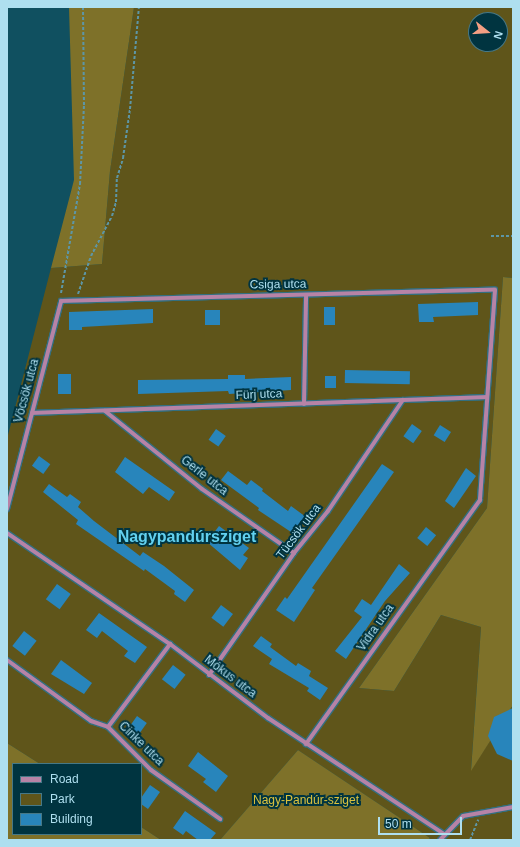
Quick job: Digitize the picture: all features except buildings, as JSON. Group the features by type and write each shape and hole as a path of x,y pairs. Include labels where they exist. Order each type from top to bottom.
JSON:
{"street":[{"name":"Csiga utca","path":"61,301 495,290"},
{"name":"Vidra utca","path":"306,744 480,500 495,290"},
{"path":"304,404 306,295"},
{"name":"Vöcsök utca","path":"7,509 61,301"},
{"name":"Fürj utca","path":"32,413 487,397"},
{"name":"Tücsök utca","path":"209,675 294,553 328,511 403,400"},
{"name":"Gerle utca","path":"104,411 202,489 294,553"},
{"name":"Mókus utca","path":"7,533 170,644 209,675 306,744 444,834"},
{"path":"108,727 170,644"},
{"name":"Cinke utca","path":"7,660 91,721 108,727 151,770 220,819"},
{"path":"440,840 444,834 463,816 513,807"}],"path":[{"path":"61,301 80,184 84,105 83,7"},
{"path":"75,300 90,256 112,216 116,202 116,178 123,158 130,109 139,7"},
{"path":"491,236 513,236"},
{"path":"470,840 478,824 478,813"}],"green space":[{"path":"69,7 134,7 110,171 102,264 51,268 74,180"},
{"path":"134,7 513,7 513,278 503,277 487,508 359,688 394,691 441,615 481,627 471,770 513,705 513,840 428,840 430,838 298,750 220,840 161,840 142,828 142,763 38,763 7,743 7,439 51,268 102,264 110,171"},
{"path":"503,277 513,278 513,705 471,771 481,627 441,615 394,691 359,688 487,508"},
{"path":"7,743 38,763 12,763 12,835 142,835 142,828 161,840 7,840"},
{"name":"Nagy-Pandúr-sziget","path":"298,750 430,838 428,840 220,840"}],"district":[{"name":"Nagypandúrsziget","path":"187,537"}]}
